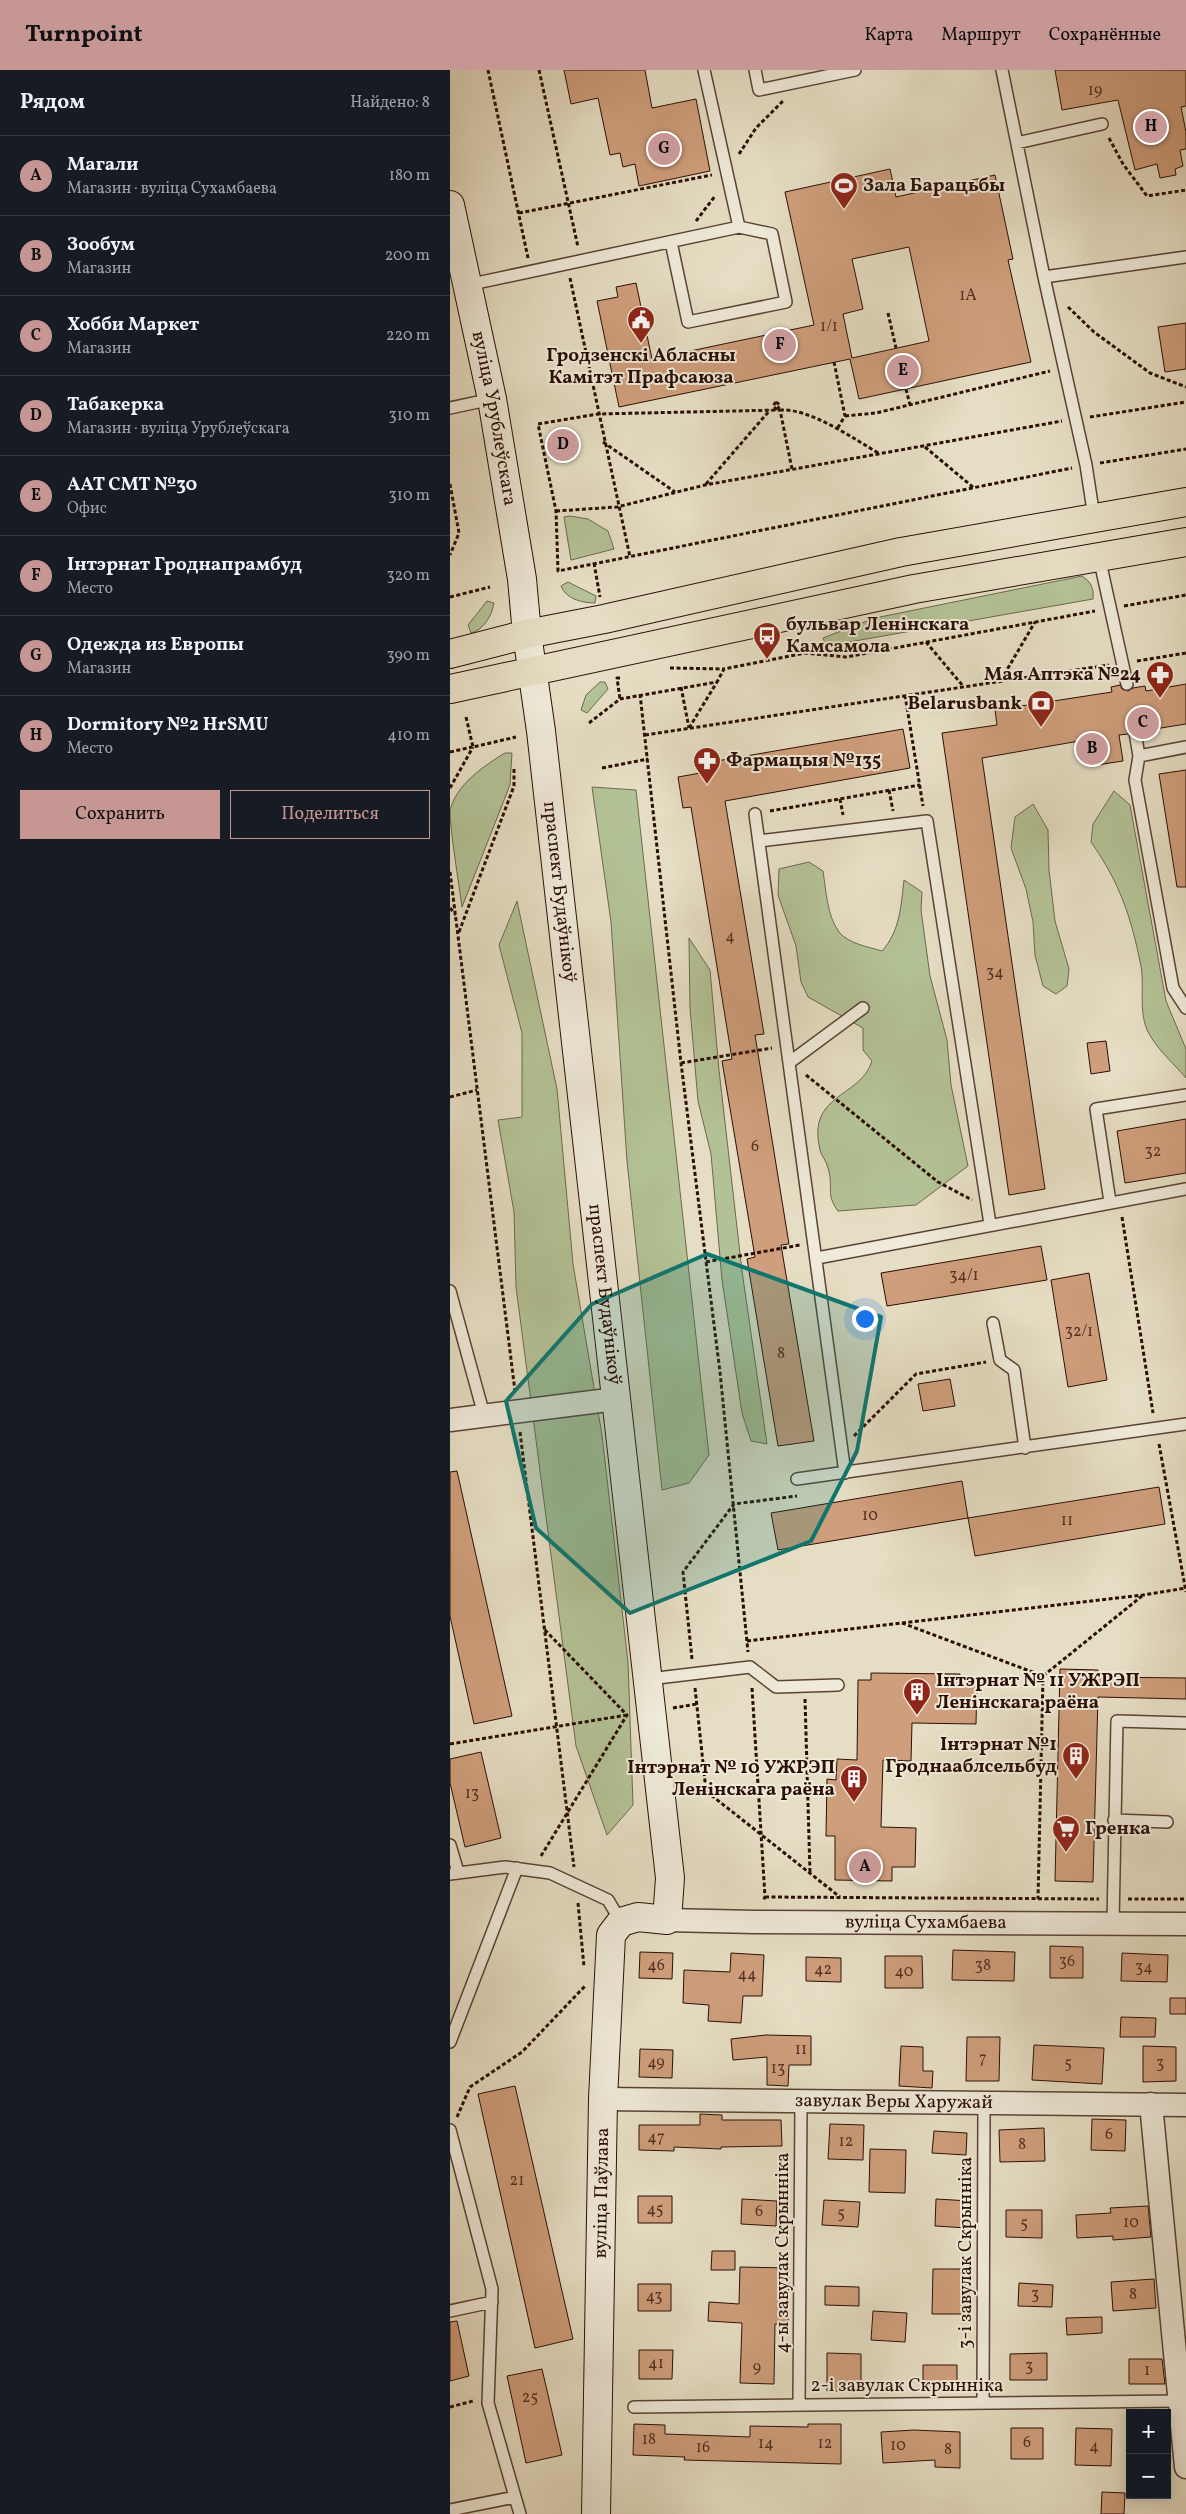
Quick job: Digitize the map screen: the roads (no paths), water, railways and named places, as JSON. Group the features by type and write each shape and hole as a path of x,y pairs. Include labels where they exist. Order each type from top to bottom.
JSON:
{"main road":[{"path":"450,654 527,634 604,619 901,552 1186,502"},
{"path":"450,689 914,589 1186,542"}],"street":[{"name":"вуліца Урублеўскага","path":"450,205 492,399 522,579 532,670"},
{"name":"праспект Будаўнікоў","path":"532,670 541,731 649,1679 640,1713 670,1878 667,1920"},
{"path":"450,1420 517,1410 616,1399"},
{"path":"621,1922 638,1917 667,1920"},
{"name":"вуліца Сухамбаева","path":"667,1920 1186,1924"},
{"name":"вуліца Паўлава","path":"596,2514 603,2099 601,1978 611,1935 621,1922"},
{"name":"завулак Веры Харужай","path":"603,2099 1186,2105"},
{"path":"1151,2104 1186,2467"}],"lane":[{"path":"704,70 739,227"},
{"path":"755,70 759,90 855,70"},
{"path":"1002,70 1044,276 1086,465 1094,517"},
{"path":"1017,143 1102,124"},
{"path":"467,285 739,227 772,234 786,302 688,322 675,241"},
{"path":"1044,276 1186,257"},
{"path":"450,408 492,399"},
{"path":"1099,556 1127,684"},
{"path":"1135,732 1139,756 1135,780 1173,988 1186,1008"},
{"path":"1139,756 1186,748"},
{"path":"755,814 845,1473"},
{"path":"760,841 927,821 990,1224"},
{"path":"790,1062 863,1008"},
{"path":"1115,1201 1096,1108 1186,1095"},
{"path":"817,1258 990,1224 1186,1189"},
{"path":"450,1290 484,1415"},
{"path":"993,1323 1000,1360 1014,1370 1025,1448"},
{"path":"797,1479 1186,1424"},
{"path":"649,1679 750,1667 776,1687 838,1685"},
{"path":"1112,1924 1117,1721 1186,1723"},
{"path":"1114,1820 1167,1822"},
{"path":"450,1845 454,1873 517,1868 550,1873 608,1900 621,1922"},
{"path":"450,2042 517,1868"},
{"name":"4-ы завулак Скрынніка","path":"799,2404 801,2101"},
{"name":"3-і завулак Скрынніка","path":"984,2104 984,2403"},
{"path":"450,2130 492,2289 489,2398 520,2514"},
{"path":"450,2311 492,2302"},
{"name":"2-і завулак Скрынніка","path":"634,2407 1180,2401"},
{"path":"450,2510 515,2497"}],"place":[{"name":"Dormitory №2 HrSMU","path":"1151,127"},
{"name":"Одежда из Европы","path":"664,149"},
{"name":"Зала Барацьбы","path":"844,210"},
{"name":"Гродзенскі Абласны Камітэт Прафсаюза","path":"641,344"},
{"name":"Інтэрнат Гроднапрамбуд","path":"780,345"},
{"name":"ААТ СМТ №30","path":"903,371"},
{"name":"Табакерка","path":"563,445"},
{"name":"бульвар Ленінскага Камсамола","path":"767,660"},
{"name":"Мая Аптэка №24","path":"1160,699"},
{"name":"Хобби Маркет","path":"1143,723"},
{"name":"Belarusbank","path":"1041,728"},
{"name":"Зообум","path":"1092,749"},
{"name":"Фармацыя №135","path":"707,785"},
{"name":"Інтэрнат № 11 УЖРЭП Ленінскага раёна","path":"917,1716"},
{"name":"Інтэрнат №1 Гроднааблсельбуд","path":"1076,1780"},
{"name":"Інтэрнат № 10 УЖРЭП Ленінскага раёна","path":"854,1803"},
{"name":"Гренка","path":"1066,1853"},
{"name":"Магали","path":"865,1867"}]}
